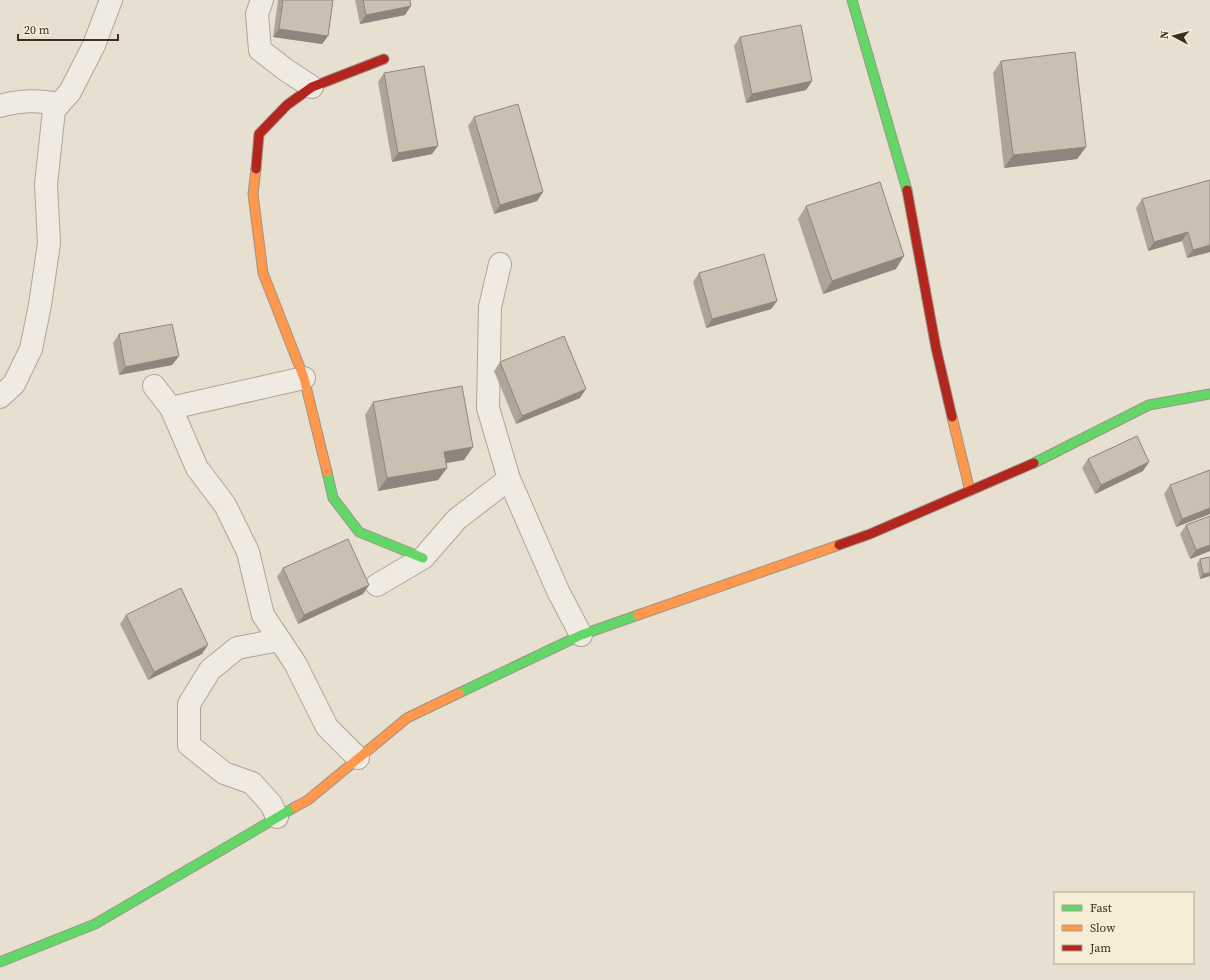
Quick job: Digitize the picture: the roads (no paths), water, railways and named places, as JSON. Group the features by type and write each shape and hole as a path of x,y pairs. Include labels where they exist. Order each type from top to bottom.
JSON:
{"street":[{"path":"0,397 14,384 31,349 40,305 49,243 46,184 54,110 70,92 94,46 111,0"},
{"path":"262,0 257,14 260,50 286,70 312,87"},
{"path":"852,0 906,187 936,348 970,491"},
{"path":"384,59 312,87 287,105 259,134 253,194 263,273 304,378 333,498 359,532 423,558"},
{"path":"0,106 17,101 34,100 59,104"},
{"path":"500,264 490,307 488,408 509,479 558,591 581,635"},
{"path":"170,408 304,378"},
{"path":"154,386 170,408 197,468 225,505 248,552 263,615 295,663 327,727 358,758"},
{"path":"0,962 95,924 308,800 407,718 581,635 870,534 1020,470 1149,405 1210,394"},
{"path":"377,585 423,558 457,519 509,479"},
{"path":"277,817 271,804 252,783 224,773 189,745 189,704 210,670 237,648 279,640"}]}
